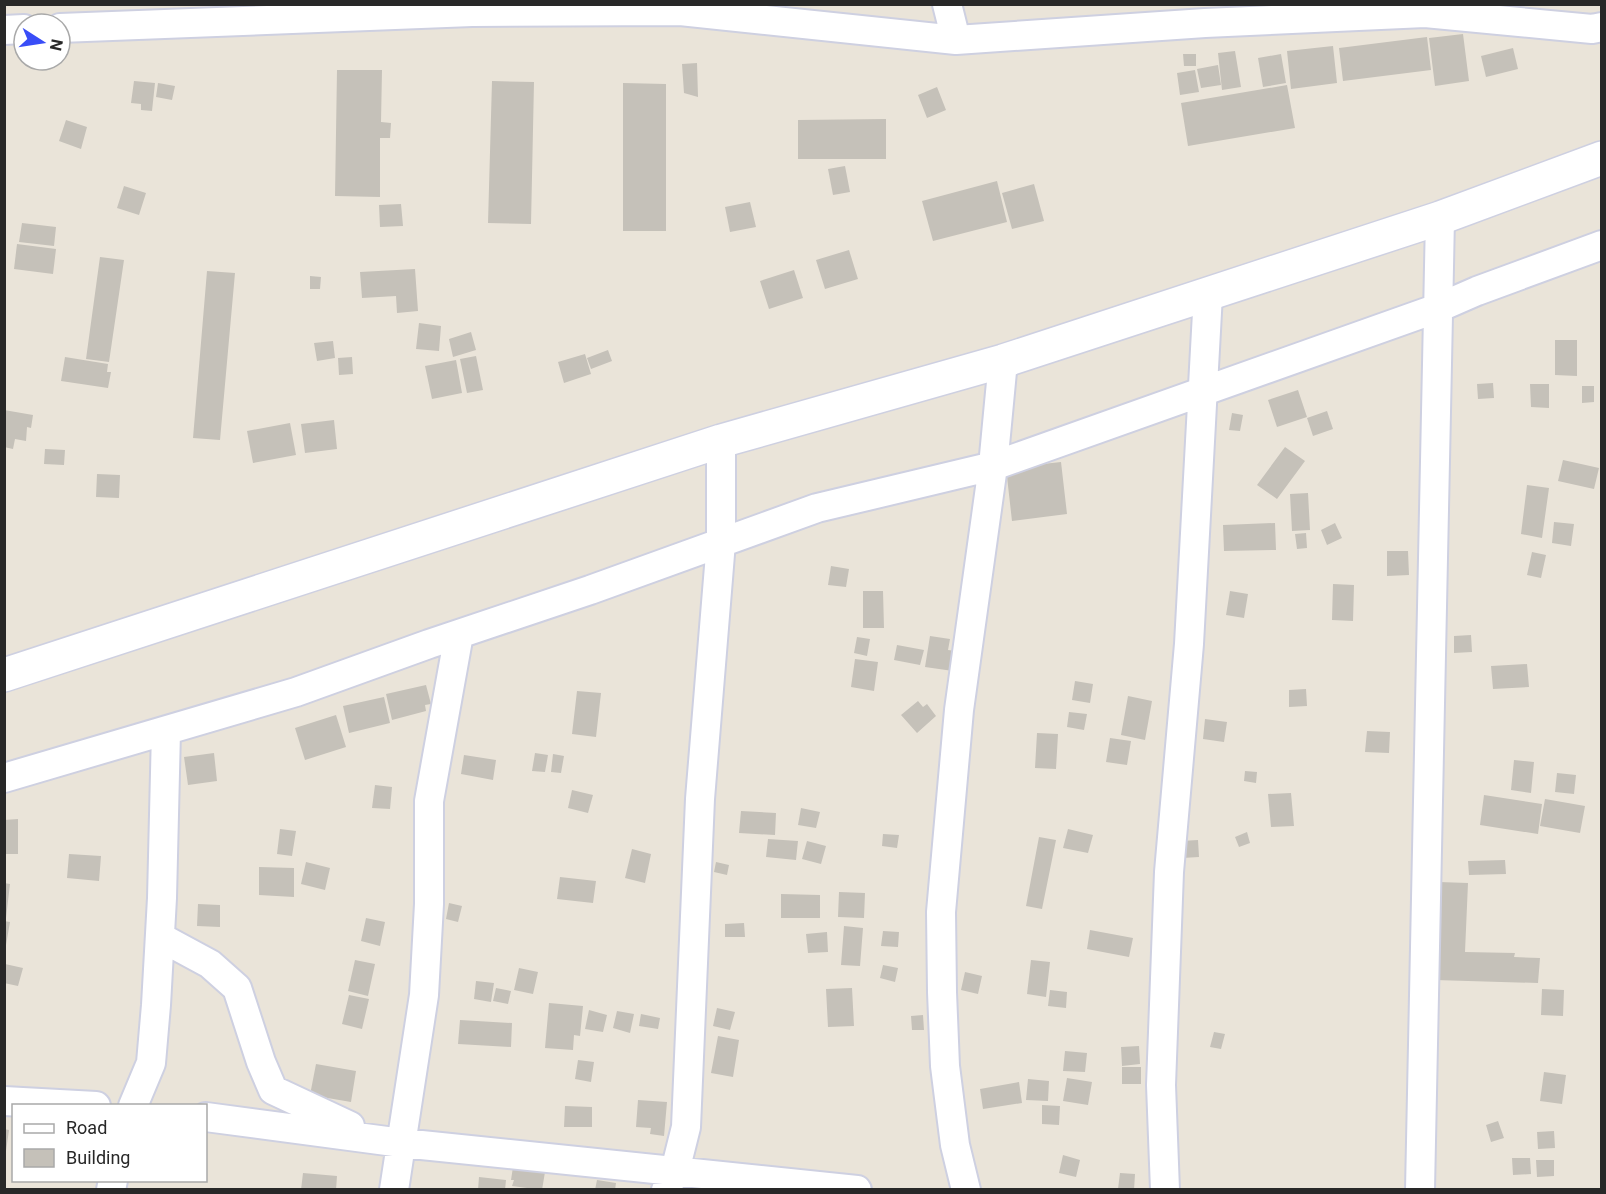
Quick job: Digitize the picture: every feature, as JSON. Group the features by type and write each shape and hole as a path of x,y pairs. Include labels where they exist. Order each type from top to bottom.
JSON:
{"main road":[{"path":"4,675 721,441 1003,361 1440,218 1602,158"}],"street":[{"path":"947,4 956,40"},
{"path":"72,27 472,8 681,8 956,40 1205,14 1425,9 1592,29 1602,27"},
{"path":"1420,1190 1440,218"},
{"path":"4,778 296,692 817,508 993,466 1438,308 1477,291 1602,246"},
{"path":"1165,1190 1161,1085 1169,872 1189,644 1209,294"},
{"path":"966,1190 955,1145 945,1066 941,912 959,710 993,466 1003,361"},
{"path":"671,1180 686,1117 700,799 707,690 721,542 721,441"},
{"path":"394,1190 391,1142 424,995 429,904 429,801 459,634"},
{"path":"134,1104 151,1063 160,937 166,731"},
{"path":"160,937 210,964 237,988 261,1062 273,1090 391,1142"},
{"path":"4,1101 59,1104"},
{"path":"207,1117 671,1180 857,1190"}],"building":[{"path":"1463,34 1469,81 1435,86 1429,38"},
{"path":"1427,37 1431,70 1343,81 1339,48"},
{"path":"1333,46 1337,83 1291,89 1287,51"},
{"path":"1513,48 1518,69 1486,77 1481,56"},
{"path":"1235,51 1241,87 1222,90 1218,53"},
{"path":"1183,54 1196,54 1196,66 1184,66"},
{"path":"1281,54 1286,83 1263,87 1258,58"},
{"path":"697,63 698,97 684,93 682,64"},
{"path":"1218,65 1221,85 1201,88 1197,69"},
{"path":"337,70 382,70 381,122 391,123 390,138 380,138 380,197 335,196"},
{"path":"1195,70 1199,92 1180,95 1177,73"},
{"path":"134,81 155,83 152,111 141,110 141,104 131,103"},
{"path":"492,81 534,82 531,224 488,223"},
{"path":"158,83 175,86 172,100 156,97"},
{"path":"623,83 666,84 666,231 623,231"},
{"path":"1287,85 1295,128 1188,146 1181,103"},
{"path":"937,87 946,110 927,118 918,95"},
{"path":"886,119 886,159 798,159 798,120"},
{"path":"66,120 87,127 81,149 59,141"},
{"path":"845,166 850,192 833,195 828,169"},
{"path":"997,181 1007,222 933,241 922,201"},
{"path":"1034,184 1044,221 1012,229 1002,193"},
{"path":"124,186 146,193 139,215 117,208"},
{"path":"750,202 756,227 730,232 725,207"},
{"path":"401,204 403,226 380,227 379,205"},
{"path":"22,223 56,227 54,246 19,242"},
{"path":"17,244 56,249 53,274 14,269"},
{"path":"849,250 858,279 825,289 816,260"},
{"path":"100,257 124,260 109,362 86,359"},
{"path":"415,269 418,311 397,313 396,296 362,298 360,272"},
{"path":"794,270 803,298 769,309 760,281"},
{"path":"207,271 235,273 220,440 193,438"},
{"path":"310,276 321,277 320,289 310,289"},
{"path":"419,323 441,326 439,351 416,349"},
{"path":"471,332 476,350 453,357 449,339"},
{"path":"1555,340 1577,340 1577,376 1555,375"},
{"path":"333,341 335,358 317,361 314,343"},
{"path":"608,350 612,361 591,369 587,358"},
{"path":"585,354 591,374 564,383 558,362"},
{"path":"476,356 483,390 467,393 460,359"},
{"path":"65,357 108,364 107,372 111,372 108,388 61,381"},
{"path":"352,357 353,374 339,375 338,358"},
{"path":"456,360 462,393 432,399 425,366"},
{"path":"1493,383 1494,398 1478,399 1477,384"},
{"path":"1530,384 1549,384 1549,408 1531,407"},
{"path":"1582,386 1594,386 1594,402 1582,403"},
{"path":"1298,390 1307,417 1277,427 1268,400"},
{"path":"4,410 33,415 31,428 27,427 26,441 15,439 13,449 4,447"},
{"path":"1327,411 1333,429 1313,436 1307,418"},
{"path":"1232,413 1243,415 1240,431 1229,430"},
{"path":"334,420 337,449 305,453 301,424"},
{"path":"290,423 296,455 253,463 247,431"},
{"path":"1285,447 1305,461 1277,499 1257,485"},
{"path":"45,449 65,450 64,465 44,464"},
{"path":"1563,460 1599,468 1594,489 1558,481"},
{"path":"1061,462 1067,514 1012,521 1006,468"},
{"path":"97,474 120,475 119,498 96,497"},
{"path":"1527,485 1549,488 1542,538 1521,534"},
{"path":"1308,493 1310,530 1292,531 1290,494"},
{"path":"1554,522 1574,524 1571,546 1552,543"},
{"path":"1275,523 1276,550 1224,551 1223,525"},
{"path":"1335,523 1342,538 1327,545 1321,530"},
{"path":"1306,533 1307,548 1297,549 1295,534"},
{"path":"1387,551 1408,551 1409,575 1387,576"},
{"path":"1532,552 1546,555 1541,578 1527,575"},
{"path":"831,566 849,569 846,587 828,585"},
{"path":"1333,584 1354,585 1353,621 1332,620"},
{"path":"863,591 883,591 884,628 863,628"},
{"path":"1230,591 1248,594 1244,618 1226,615"},
{"path":"1471,635 1472,652 1454,653 1454,636"},
{"path":"930,636 950,639 948,650 956,651 953,671 925,667"},
{"path":"857,637 870,639 867,656 854,653"},
{"path":"897,645 924,650 920,665 894,660"},
{"path":"855,659 878,662 874,691 851,687"},
{"path":"1527,664 1529,687 1493,689 1491,666"},
{"path":"1075,681 1093,684 1090,703 1072,700"},
{"path":"426,685 431,704 425,705 426,711 392,720 386,694"},
{"path":"1306,689 1307,706 1289,707 1289,690"},
{"path":"577,691 601,693 596,737 572,734"},
{"path":"1128,696 1152,701 1145,740 1121,735"},
{"path":"384,697 390,723 349,733 343,706"},
{"path":"918,701 923,707 927,704 936,716 917,733 901,715"},
{"path":"1069,712 1087,714 1084,730 1067,727"},
{"path":"336,715 346,747 305,760 295,728"},
{"path":"1205,719 1227,722 1224,742 1203,739"},
{"path":"1367,731 1390,732 1389,753 1365,752"},
{"path":"1037,733 1058,734 1056,769 1035,768"},
{"path":"1110,738 1131,741 1127,765 1106,762"},
{"path":"214,753 217,781 188,785 184,757"},
{"path":"535,753 548,755 545,772 532,771"},
{"path":"553,754 564,756 561,773 551,772"},
{"path":"464,755 496,760 493,780 461,774"},
{"path":"1514,760 1534,762 1531,793 1511,790"},
{"path":"1245,771 1257,772 1256,783 1244,781"},
{"path":"1557,773 1576,775 1574,794 1555,792"},
{"path":"375,785 392,787 390,809 372,808"},
{"path":"572,790 593,795 588,813 568,808"},
{"path":"1291,793 1294,826 1271,827 1268,794"},
{"path":"1484,795 1542,804 1538,834 1480,825"},
{"path":"1545,799 1585,806 1580,833 1540,826"},
{"path":"801,808 820,812 816,828 798,825"},
{"path":"741,811 776,813 775,835 739,833"},
{"path":"18,819 18,854 4,854 4,820"},
{"path":"280,829 296,831 292,856 277,854"},
{"path":"1068,829 1093,835 1088,853 1063,848"},
{"path":"1247,832 1250,843 1239,847 1235,837"},
{"path":"883,834 899,835 897,848 882,846"},
{"path":"1039,837 1056,840 1042,909 1026,906"},
{"path":"768,839 798,841 796,860 766,857"},
{"path":"1198,840 1199,857 1182,858 1181,841"},
{"path":"807,841 826,846 821,864 802,859"},
{"path":"632,849 651,854 645,883 625,878"},
{"path":"69,854 101,856 99,881 67,878"},
{"path":"1505,860 1506,874 1469,875 1468,861"},
{"path":"306,862 330,868 325,890 301,884"},
{"path":"716,862 729,865 727,875 714,872"},
{"path":"259,867 294,868 294,897 259,895"},
{"path":"560,877 596,881 593,903 557,899"},
{"path":"1439,882 1468,883 1465,952 1515,953 1514,957 1540,958 1538,983 1435,980"},
{"path":"4,883 10,884 6,918 4,918"},
{"path":"839,892 865,893 864,918 838,917"},
{"path":"781,894 820,895 820,918 781,918"},
{"path":"449,903 462,906 458,922 446,919"},
{"path":"198,904 220,905 220,927 197,926"},
{"path":"366,918 385,922 380,946 361,941"},
{"path":"4,921 10,922 6,945 4,945"},
{"path":"744,923 745,937 725,937 725,924"},
{"path":"844,926 863,928 860,966 841,965"},
{"path":"1090,930 1133,938 1129,957 1087,949"},
{"path":"883,931 899,932 898,947 881,946"},
{"path":"827,932 828,952 808,953 806,934"},
{"path":"355,960 375,964 368,996 348,991"},
{"path":"1031,960 1050,962 1046,997 1027,994"},
{"path":"5,964 23,968 18,986 4,983"},
{"path":"883,965 898,968 895,982 880,978"},
{"path":"519,968 538,972 533,994 514,990"},
{"path":"965,972 982,976 978,994 961,990"},
{"path":"476,981 494,983 491,1002 474,999"},
{"path":"496,988 511,991 508,1004 493,1001"},
{"path":"852,988 854,1026 828,1027 826,989"},
{"path":"1542,989 1564,990 1563,1016 1541,1015"},
{"path":"1050,990 1067,992 1066,1008 1048,1006"},
{"path":"349,995 369,999 362,1029 342,1024"},
{"path":"549,1003 583,1006 580,1036 574,1035 573,1050 545,1048"},
{"path":"717,1008 735,1012 730,1030 713,1026"},
{"path":"589,1010 607,1015 603,1032 585,1029"},
{"path":"617,1011 634,1014 630,1033 613,1028"},
{"path":"641,1014 660,1018 658,1029 639,1026"},
{"path":"923,1015 924,1030 912,1030 911,1016"},
{"path":"460,1020 512,1023 511,1047 458,1044"},
{"path":"1214,1032 1225,1034 1221,1049 1210,1047"},
{"path":"718,1036 739,1040 733,1077 711,1073"},
{"path":"1139,1046 1140,1064 1122,1066 1121,1047"},
{"path":"1065,1051 1087,1053 1085,1072 1063,1071"},
{"path":"578,1060 594,1062 591,1082 575,1079"},
{"path":"316,1064 356,1071 351,1102 310,1095"},
{"path":"1122,1067 1141,1067 1141,1084 1122,1084"},
{"path":"1544,1072 1566,1075 1562,1104 1540,1101"},
{"path":"1067,1078 1092,1082 1088,1105 1063,1101"},
{"path":"1028,1079 1049,1081 1048,1101 1026,1100"},
{"path":"1019,1082 1022,1103 983,1109 980,1089"},
{"path":"638,1100 667,1102 664,1136 650,1134 651,1128 636,1127"},
{"path":"1042,1105 1060,1106 1059,1125 1042,1124"},
{"path":"565,1106 592,1107 592,1127 564,1127"},
{"path":"1498,1121 1504,1138 1491,1142 1486,1125"},
{"path":"4,1129 9,1130 6,1151 4,1151"},
{"path":"1554,1131 1555,1148 1538,1149 1537,1132"},
{"path":"1063,1155 1080,1160 1076,1177 1059,1173"},
{"path":"1512,1158 1530,1158 1531,1174 1513,1175"},
{"path":"1536,1160 1554,1160 1554,1176 1537,1177"},
{"path":"513,1167 545,1172 542,1190 512,1186"},
{"path":"303,1173 337,1176 336,1190 301,1190"},
{"path":"1120,1173 1135,1174 1134,1190 1118,1189"},
{"path":"479,1177 506,1180 505,1190 478,1190"},
{"path":"597,1180 616,1183 615,1190 595,1190"}]}
